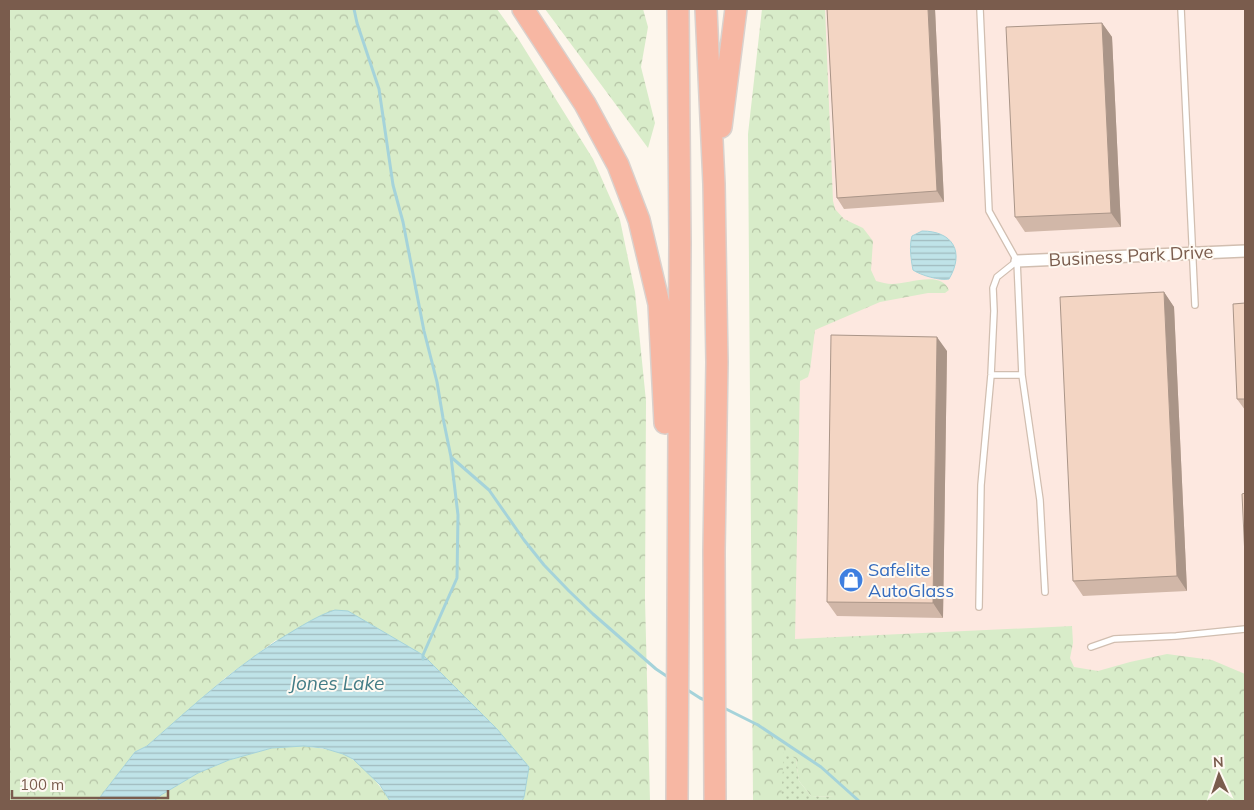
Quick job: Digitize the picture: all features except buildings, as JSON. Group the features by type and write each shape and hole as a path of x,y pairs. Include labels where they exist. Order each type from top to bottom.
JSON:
{"highway":[{"path":"523,9 585,104 618,165 639,220 659,304 667,453 678,499"},
{"path":"678,9 680,253 678,801"},
{"path":"706,9 714,184 716,801"},
{"path":"714,184 736,9"}],"street":[{"name":"Business Park Drive","path":"1017,261 1245,250"}],"lane":[{"path":"980,9 990,211 1017,261 1022,375 1040,500 1045,592"},
{"path":"1181,9 1196,305"},
{"path":"979,607 981,485 991,375 994,311 993,288 997,277 1017,261"},
{"path":"991,375 1022,375"},
{"path":"1091,647 1114,639 1176,636 1245,629"}],"shaded area":[{"path":"788,9 1245,9 1245,801 837,801 834,797 811,796 784,751"}],"green space":[{"path":"9,9 497,9 519,40 593,159 620,220 635,292 646,401 645,599 650,801 522,801 528,767 497,729 423,655 276,640 225,678 147,746 135,752 97,801 9,801"},
{"path":"545,9 643,9 648,27 641,67 655,123 648,148"},
{"path":"762,9 825,9 833,201 835,209 844,219 863,228 873,241 871,270 876,281 892,284 932,279 945,284 949,290 945,293 928,293 880,302 815,330 808,377 800,381 795,639 1072,626 1073,643 1070,658 1074,667 1098,671 1167,654 1212,660 1245,674 1245,801 837,801 834,797 811,796 799,781 796,759 781,801 753,801 748,134"},
{"path":"304,746 334,751 350,757 370,774 390,801 154,801 198,773 229,760 272,748"},
{"path":"784,751 796,759 799,781 811,796 835,797 837,801 781,801"}],"water":[{"path":"922,231 942,235 953,245 956,252 956,260 949,279 930,277 913,270 910,249 911,240 912,236"},
{"name":"Jones Lake","path":"335,610 348,611 423,655 497,729 529,767 522,801 390,801 380,785 353,759 323,748 304,746 272,748 229,760 198,773 154,801 97,801 135,752 147,746 238,668 312,620"}],"waterway":[{"path":"354,9 379,89 393,185 403,222 424,331 437,382 451,457 458,515 457,578 423,655 423,659"},
{"path":"451,457 489,490 524,540 544,565 569,591 656,669 671,679"},
{"path":"686,689 707,701"},
{"path":"722,707 758,725 821,767 859,801"}],"place":[{"name":"Safelite AutoGlass","path":"851,580"}]}
